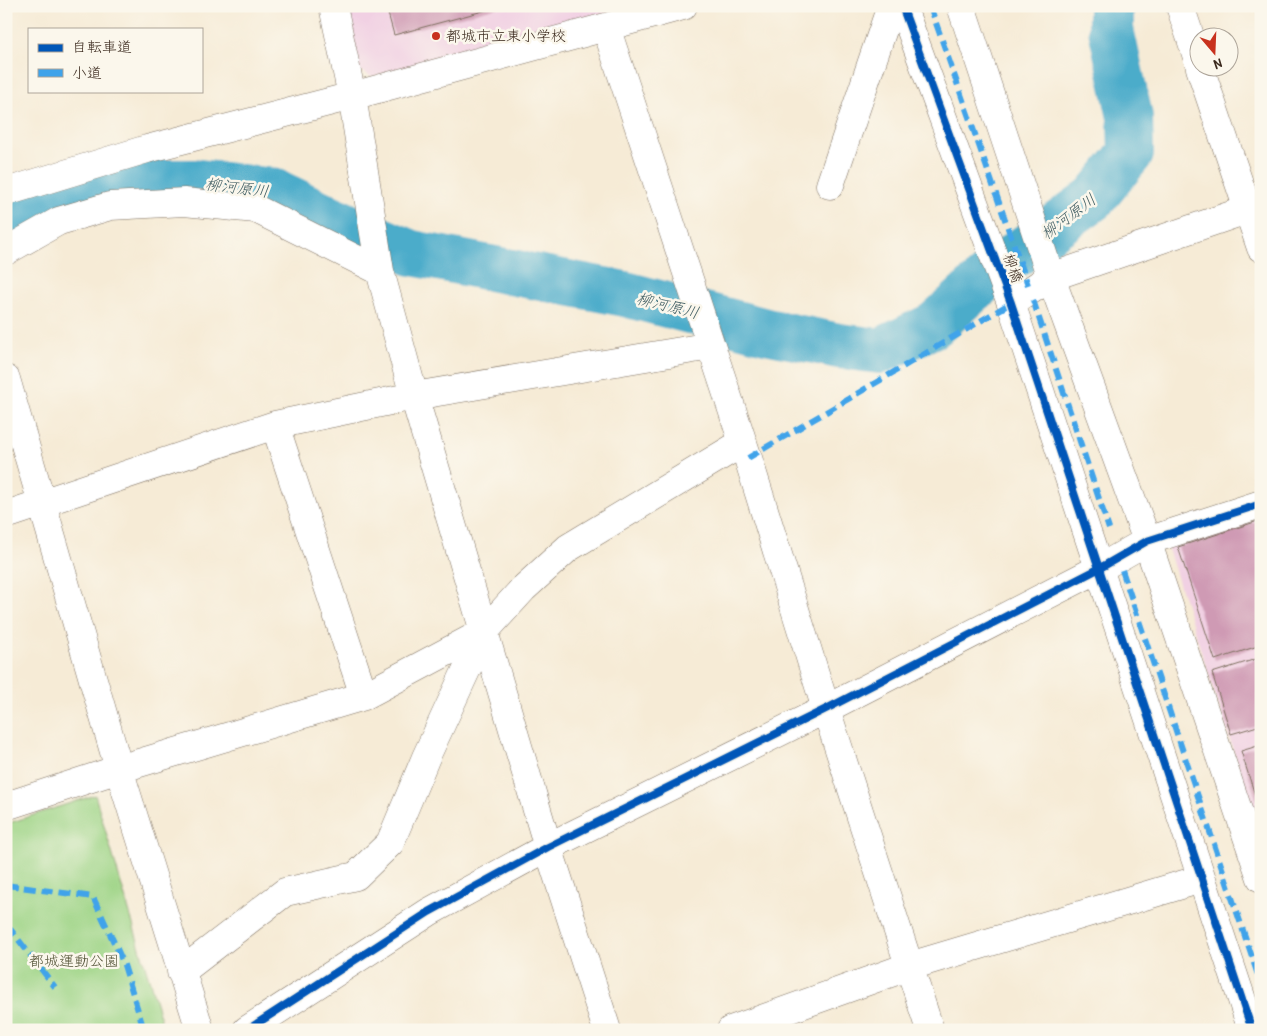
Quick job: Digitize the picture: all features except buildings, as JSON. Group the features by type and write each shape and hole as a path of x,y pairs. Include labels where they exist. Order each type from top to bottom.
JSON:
{"street":[{"path":"333,6 352,96 379,267 414,396 548,847 607,1030"},
{"path":"6,192 148,149 683,6"},
{"path":"830,185 891,6"},
{"name":"柳橋","path":"902,6 1011,302 1252,1030"},
{"path":"961,6 1051,276 1147,541 1261,878"},
{"path":"1180,6 1190,36"},
{"path":"606,27 697,301 930,1030"},
{"path":"1204,78 1254,207 1261,248"},
{"path":"6,251 59,221 110,206 184,202 256,209 379,267"},
{"path":"1011,302 1051,276 1254,207"},
{"path":"6,514 275,425 414,396 711,346"},
{"path":"6,379 119,769 200,1030"},
{"path":"275,425 364,696"},
{"path":"182,972 285,892 356,876 390,842 426,757 484,632 523,589 568,548 742,443"},
{"path":"247,1030 429,912 548,847 826,709 1100,568 1147,541 1261,504"},
{"path":"6,806 119,769 364,696 484,632"},
{"path":"731,1030 910,966 1201,879"}],"shaded area":[{"name":"都城市立東小学校","path":"344,6 632,6 372,77 355,67"},
{"path":"1261,517 1261,836 1167,546"}],"green space":[{"name":"都城運動公園","path":"95,795 164,1030 6,1030 6,824"}],"waterway":[{"name":"柳河原川","path":"6,223 49,202 136,182 199,182 274,191 348,226 412,253 625,294 766,331 839,346 880,351 934,325 1000,266 1094,198 1131,153 1130,117 1111,29 1111,6"}],"marked path":[{"path":"930,6 1028,285"},
{"path":"1033,300 1109,529"},
{"path":"748,458 1011,303"},
{"path":"1122,570 1261,984"},
{"path":"6,885 93,897 123,962 144,1030"},
{"path":"6,928 11,930 55,987"}],"cycle path":[{"path":"902,6 1011,303 1252,1030"},
{"path":"247,1030 429,912 548,847 826,709 1100,568 1147,541 1261,504"}],"place":[{"name":"都城市立東小学校","path":"436,36"}]}
